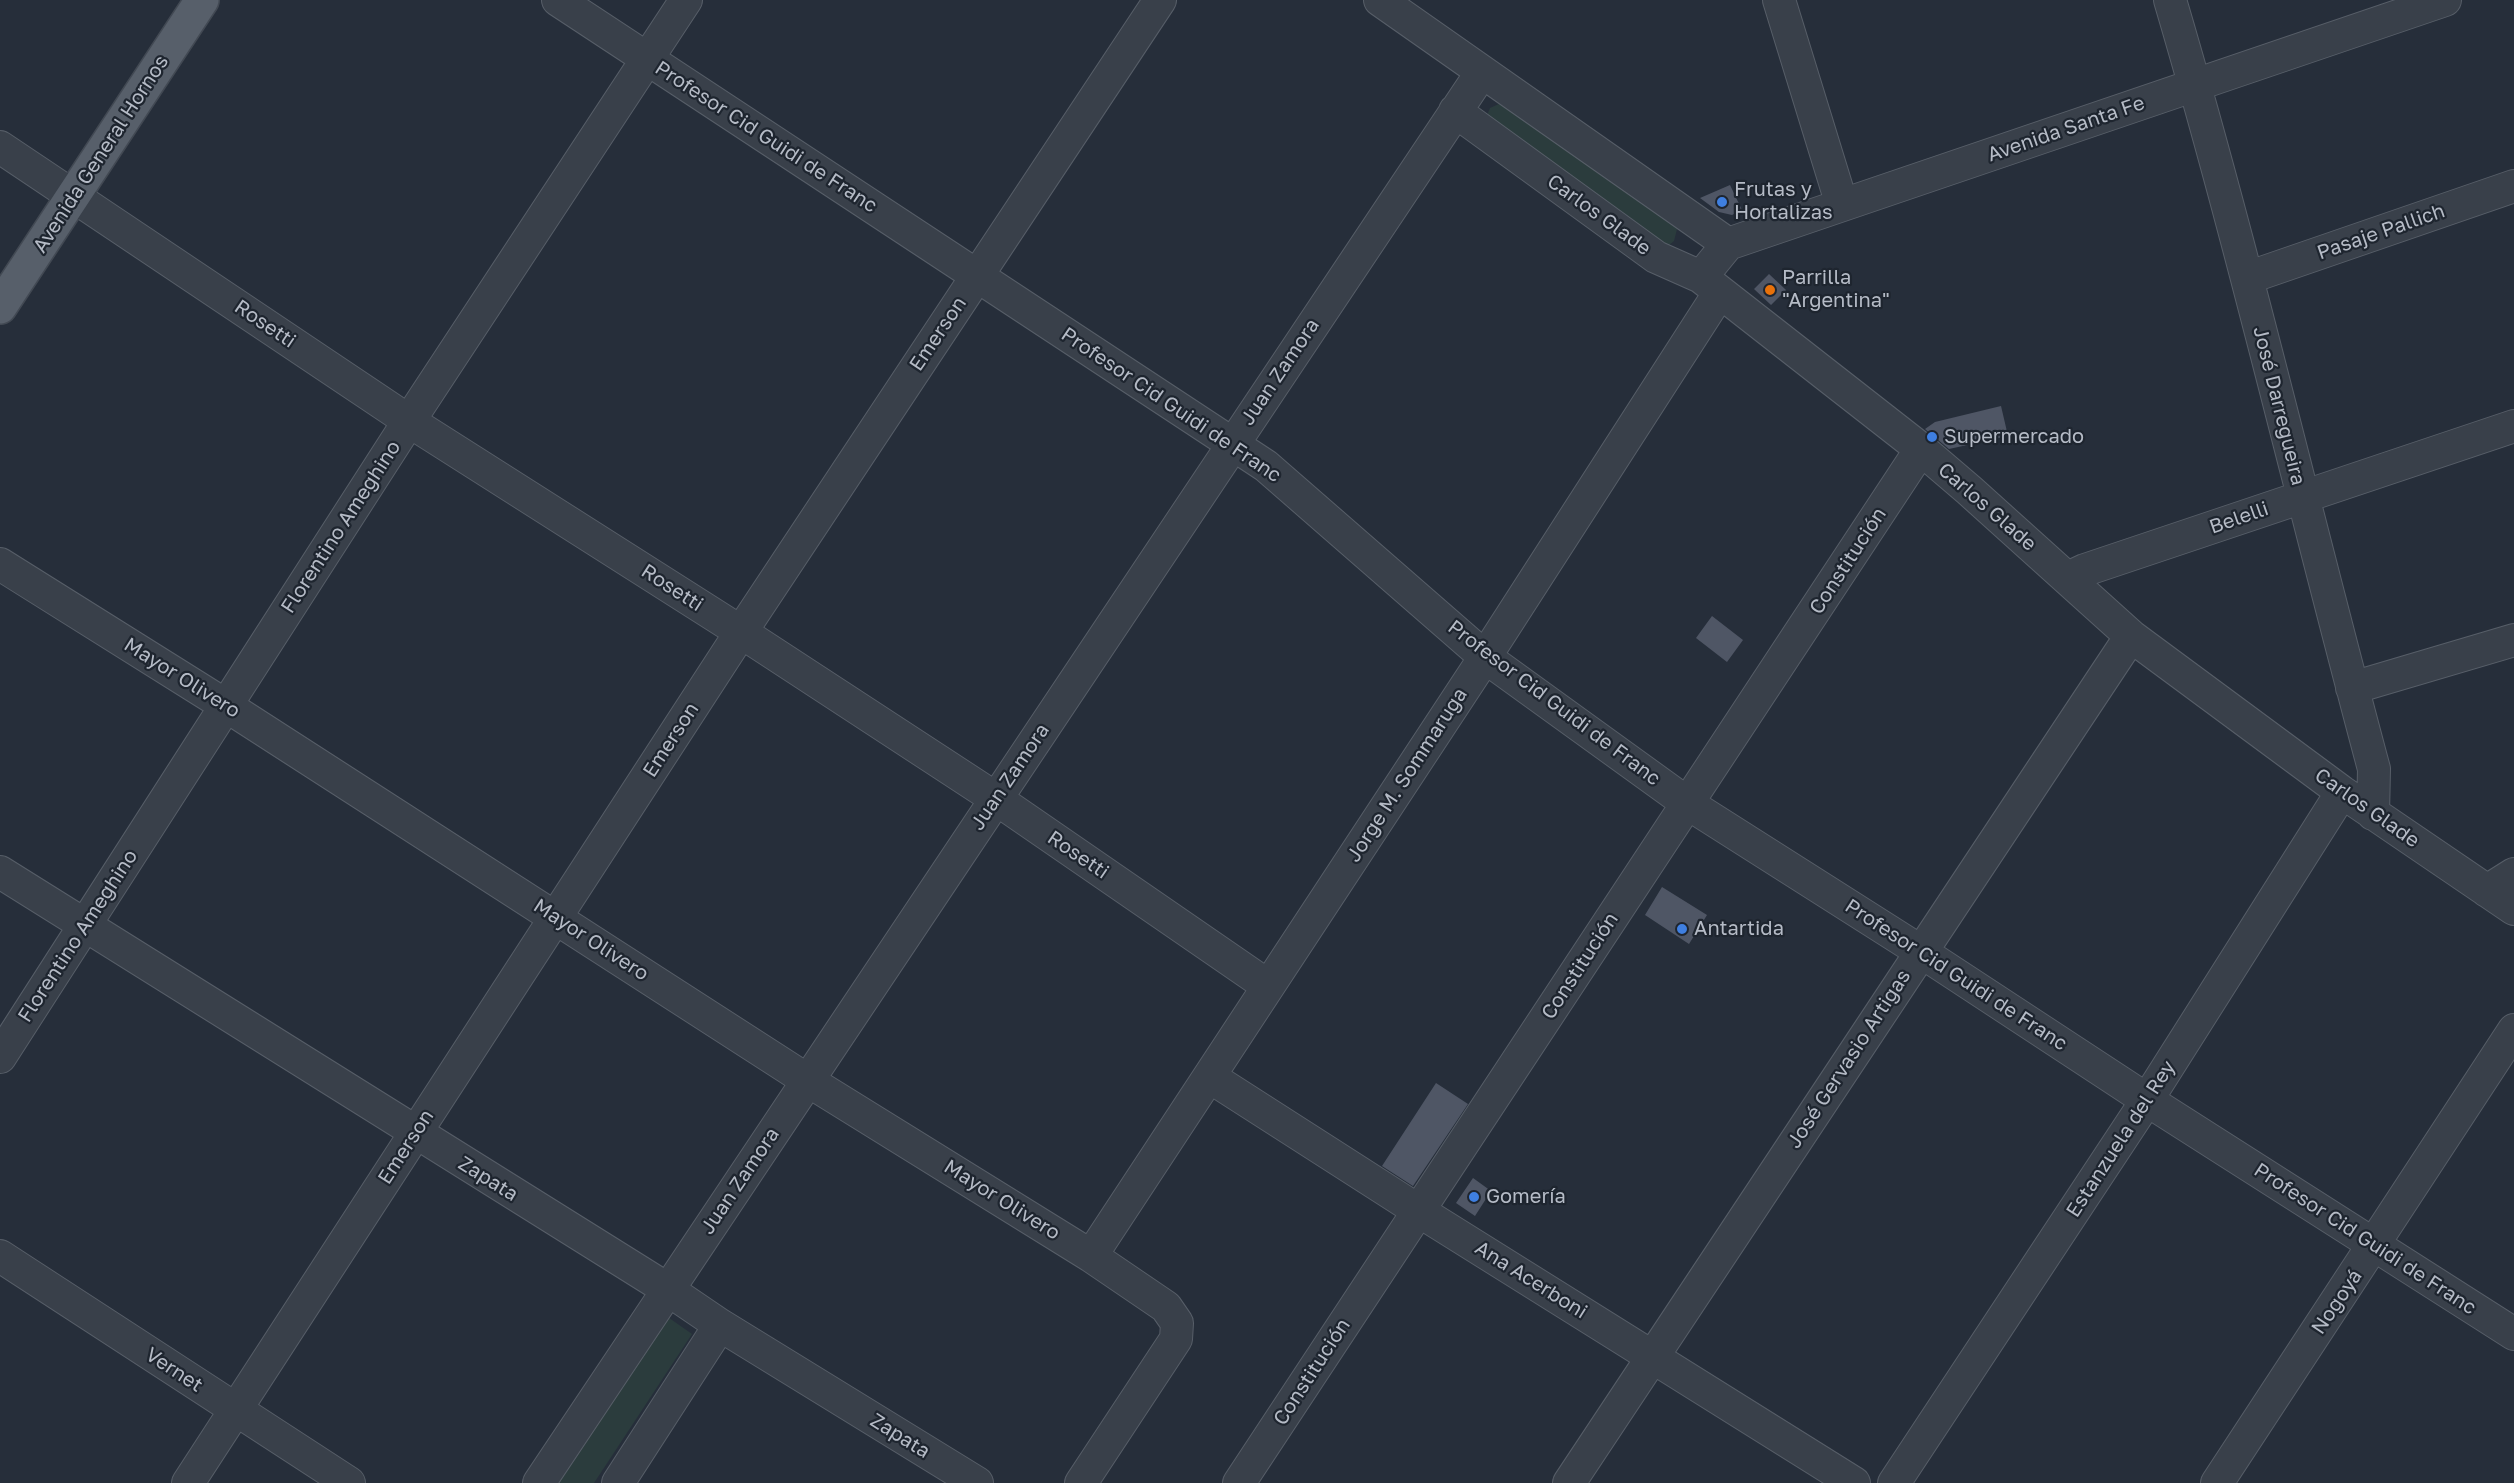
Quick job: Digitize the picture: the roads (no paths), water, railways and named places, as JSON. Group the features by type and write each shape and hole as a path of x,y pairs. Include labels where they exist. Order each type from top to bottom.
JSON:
{"main road":[{"name":"Avenida General Hornos","path":"0,307 202,0"}],"street":[{"name":"Profesor Cid Guidi de Franc","path":"558,0 1233,443 1290,486 1485,657 1687,803 2514,1334"},
{"name":"Florentino Ameghino","path":"0,1056 409,420 686,0"},
{"name":"Emerson","path":"188,1483 741,632 1160,0"},
{"path":"1380,0 1728,244 1711,285"},
{"path":"1779,0 1842,205"},
{"name":"José Darregueira","path":"2170,0 2247,278 2374,769 2373,814"},
{"name":"Avenida Santa Fe","path":"1728,244 2445,0"},
{"name":"Juan Zamora","path":"539,1483 1482,72"},
{"name":"Carlos Glade","path":"1455,111 1656,257 1711,285 1921,449 2131,636 2342,792 2514,909"},
{"name":"Rosetti","path":"0,147 409,420 741,632 995,798 1268,986"},
{"name":"Pasaje Pallich","path":"2247,278 2514,186"},
{"name":"Jorge M. Sommaruga","path":"1091,1256 1485,657 1711,285"},
{"name":"Belelli","path":"2068,578 2085,570 2514,426"},
{"name":"Constitución","path":"1239,1483 1921,449"},
{"name":"Mayor Olivero","path":"0,564 225,705 807,1080 1091,1256 1166,1307 1177,1323 1176,1339 1081,1483"},
{"name":"José Gervasio Artigas","path":"1569,1483 2131,636"},
{"path":"2352,688 2514,639"},
{"name":"Estanzuela del Rey","path":"1894,1483 2147,1100 2342,792"},
{"name":"Zapata","path":"0,872 667,1289 720,1325 977,1483"},
{"path":"2487,891 2514,874"},
{"name":"Nogoyá","path":"2217,1483 2514,1030"},
{"name":"Ana Acerboni","path":"1210,1077 1419,1211 1854,1483"},
{"name":"Vernet","path":"0,1256 349,1483"},
{"path":"618,1483 720,1325"}],"place":[{"name":"Frutas y Hortalizas","path":"1722,202"},
{"name":"Parrilla \"Argentina\"","path":"1770,290"},
{"name":"Supermercado","path":"1932,437"},
{"name":"Antartida","path":"1682,929"},
{"name":"Gomería","path":"1474,1197"}]}
